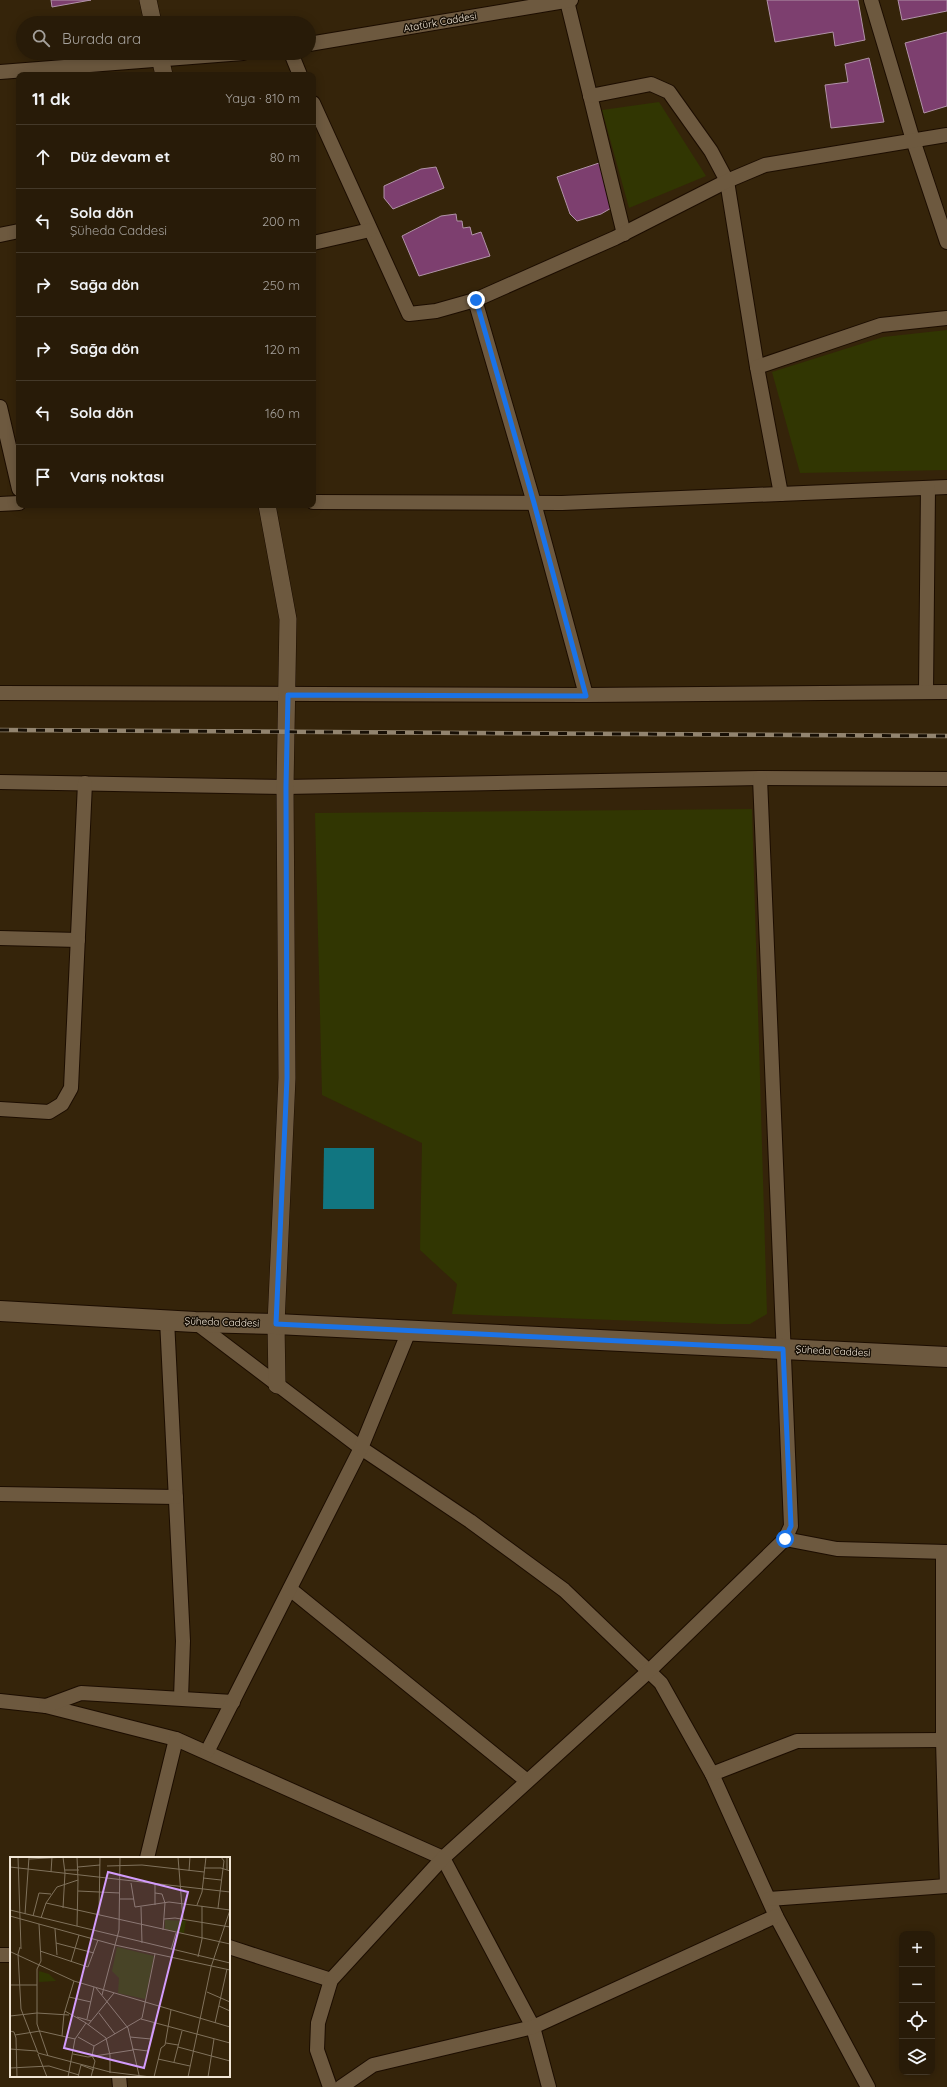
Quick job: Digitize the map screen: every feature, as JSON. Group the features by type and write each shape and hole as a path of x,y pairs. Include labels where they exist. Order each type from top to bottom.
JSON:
{"main road":[{"name":"Şüheda Caddesi","path":"0,1310 195,1322 276,1324 947,1356"}],"street":[{"path":"148,0 151,16"},
{"path":"569,0 590,96 624,234"},
{"name":"Atatürk Caddesi","path":"316,43 569,0"},
{"path":"871,0 913,140 947,242"},
{"path":"0,72 179,60"},
{"path":"294,60 299,72"},
{"path":"590,96 651,84 669,92 711,151 727,181 757,367 781,494"},
{"path":"316,110 409,314 436,311 476,300 624,234 727,181 766,165 947,135"},
{"path":"316,242 370,230"},
{"path":"0,235 16,232"},
{"path":"476,300 534,503 586,696"},
{"path":"757,367 881,324 947,318"},
{"path":"0,407 16,476"},
{"path":"316,502 534,503 947,487"},
{"path":"926,692 928,488"},
{"path":"0,504 16,503"},
{"path":"268,508 288,619 286,787 287,1078 276,1324 277,1385"},
{"path":"0,692 586,696 947,692"},
{"path":"330,2087 317,2050 318,2023 331,1980 443,1858 649,1671 785,1539 791,1526 760,778"},
{"path":"0,782 286,787 760,778 947,779"},
{"path":"0,1109 49,1112 62,1104 71,1088 85,783"},
{"path":"0,938 78,940"},
{"path":"167,1320 183,1641 181,1698"},
{"path":"195,1322 361,1448 470,1521 564,1590 662,1684 712,1774 776,1916 868,2087"},
{"path":"207,1752 361,1448 408,1331"},
{"path":"0,1494 176,1497"},
{"path":"769,1899 947,1886 943,1740 945,1552 837,1549 785,1539"},
{"path":"290,1589 527,1782"},
{"path":"46,1706 81,1693 233,1702"},
{"path":"0,1701 46,1706 176,1739 443,1858 533,2027 549,2087"},
{"path":"147,1857 176,1739"},
{"path":"712,1774 797,1741 943,1740"},
{"path":"341,2087 373,2065 533,2027 776,1916"},
{"path":"230,1947 331,1980"},
{"path":"119,2077 120,2087"}],"green space":[{"path":"659,102 706,176 629,208 602,110"},
{"path":"947,330 947,470 800,473 772,372 883,337"},
{"path":"752,809 767,1314 750,1324 718,1324 452,1314 457,1284 420,1250 422,1143 322,1095 315,813"}],"water":[{"path":"324,1148 374,1148 374,1209 323,1209"}],"building":[{"path":"51,0 91,0 52,7"},
{"path":"767,0 858,0 865,40 835,46 833,32 775,42"},
{"path":"898,0 947,0 947,11 902,20"},
{"path":"947,32 947,106 924,113 905,43"},
{"path":"869,58 884,122 831,128 825,85 848,82 845,64"},
{"path":"599,163 606,177 613,207 601,214 577,221 570,214 557,177"},
{"path":"436,167 444,188 393,209 384,198 384,186 421,169"},
{"path":"456,214 457,221 462,221 463,228 470,227 472,235 481,232 490,256 419,276 402,236 441,216"}],"railway":[{"path":"0,730 947,736"}],"route":[{"path":"476,300 534,503 586,696 288,695 286,732 287,1078 276,1324 783,1349 791,1526 785,1539"}]}
